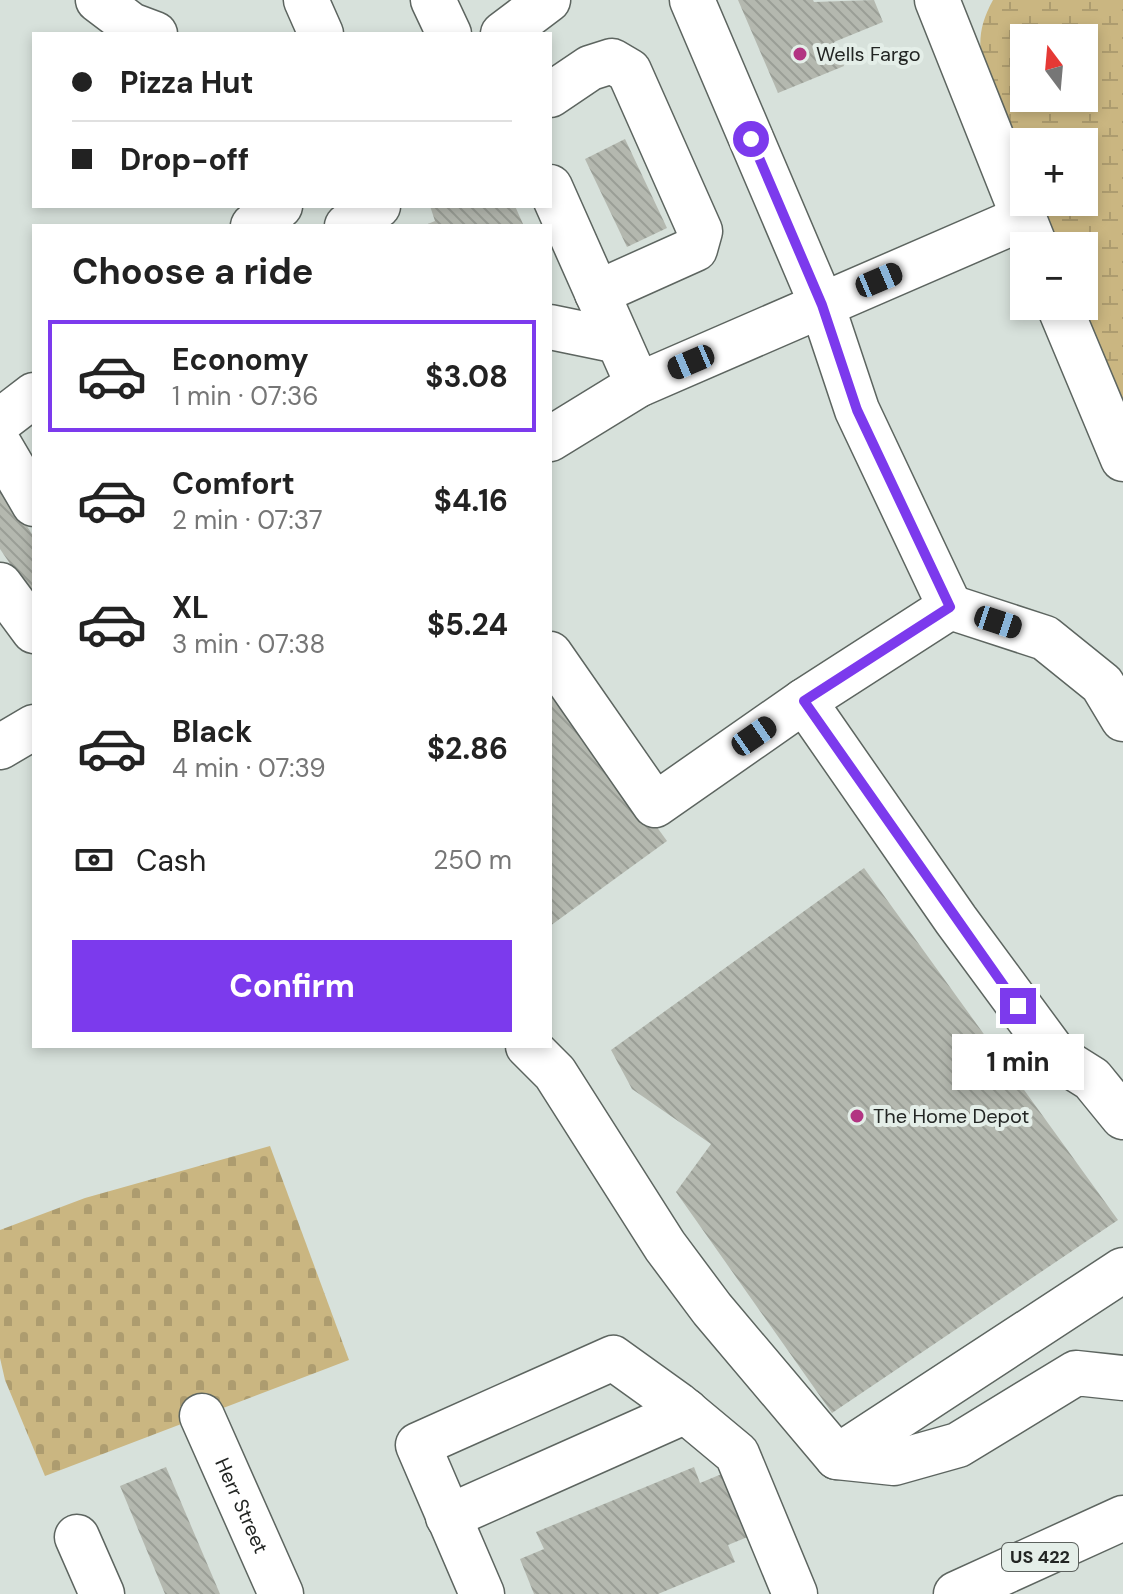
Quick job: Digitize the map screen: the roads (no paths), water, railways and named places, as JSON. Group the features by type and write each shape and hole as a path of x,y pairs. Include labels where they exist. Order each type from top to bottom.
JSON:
{"main road":[{"path":"98,0 131,25 150,32"},
{"path":"306,0 320,32"},
{"path":"433,0 448,32"},
{"path":"506,32 548,0"},
{"path":"692,0 822,305 857,410 950,607 1045,638 1102,684 1123,719"},
{"path":"937,0 1029,232"},
{"path":"552,94 590,68 612,61 629,71 700,231 695,249 597,293"},
{"path":"552,198 560,240 597,293 638,385"},
{"path":"350,224 375,208"},
{"path":"552,438 638,385 822,305 1010,239"},
{"path":"1065,320 1123,459"},
{"path":"552,327 618,341"},
{"path":"0,421 32,397"},
{"path":"0,446 32,501"},
{"path":"0,585 32,628"},
{"path":"552,657 655,805 804,701 950,607"},
{"path":"804,701 956,920 1057,1057 1092,1079 1123,1117"},
{"path":"0,747 32,728"},
{"path":"530,1048 555,1073 665,1246 712,1309 837,1457 894,1463 958,1445 1076,1373 1123,1378"},
{"path":"837,1457 1123,1270"},
{"path":"482,1594 418,1445 613,1358 686,1411 737,1454 795,1594"},
{"path":"448,1517 686,1411"},
{"name":"Herr Street","path":"202,1416 281,1594"},
{"name":"US 422","path":"956,1594 1123,1518"},
{"path":"77,1537 102,1594"}],"place":[{"name":"Wells Fargo","path":"800,54"},
{"name":"The Home Depot","path":"857,1116"}]}
